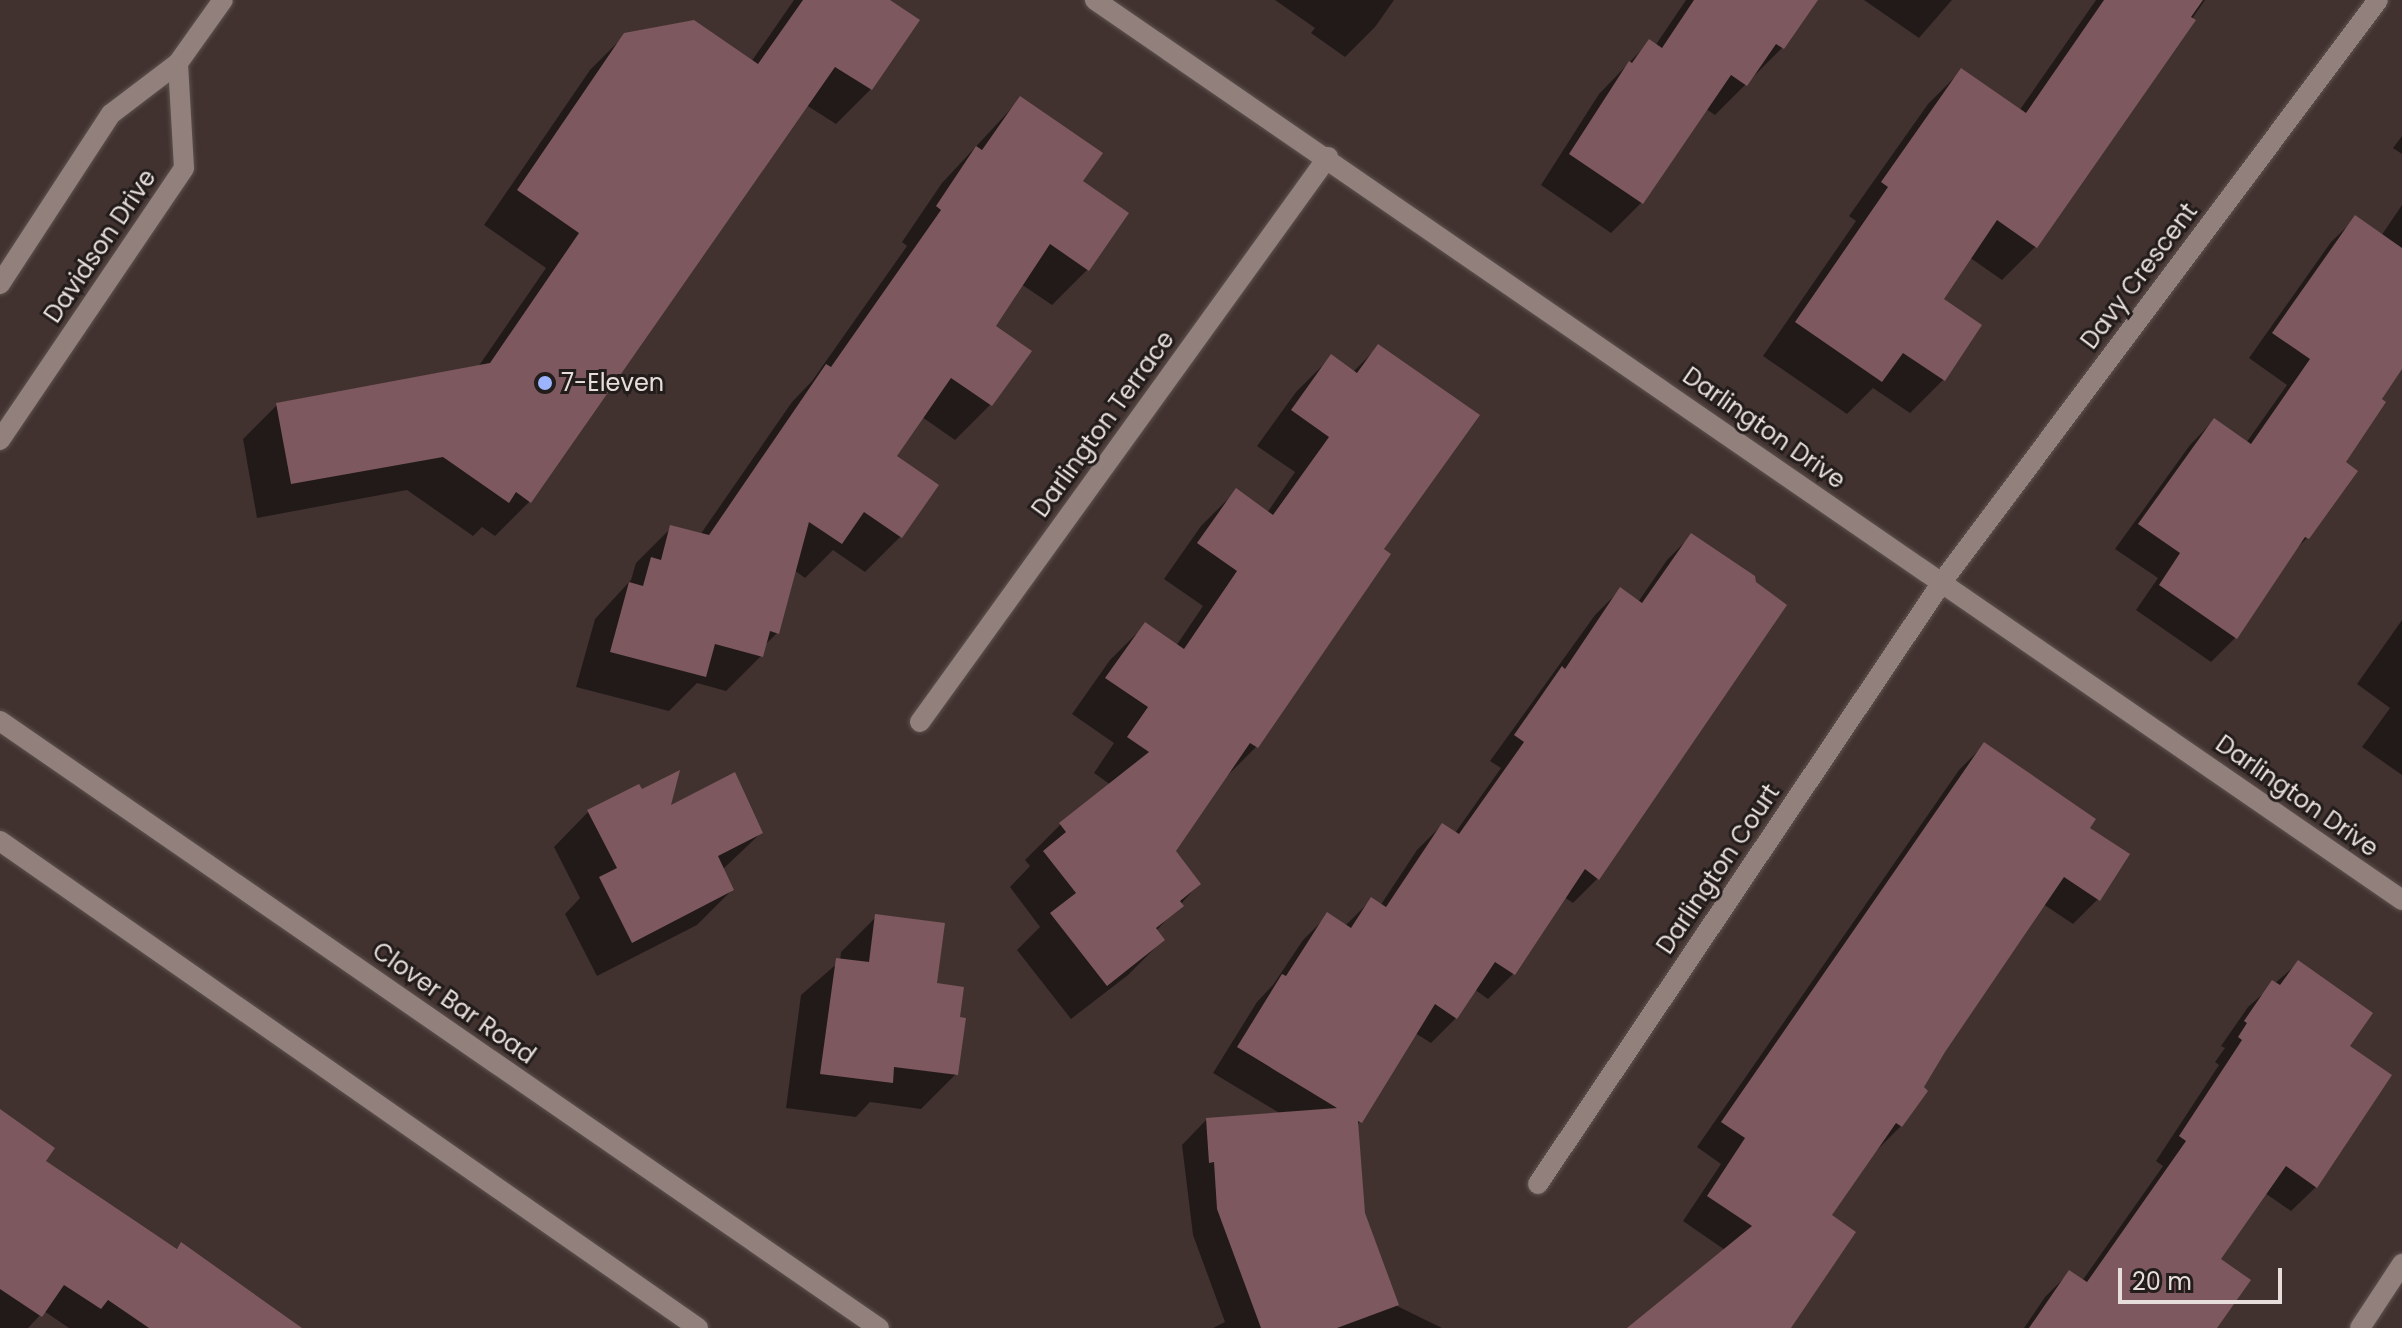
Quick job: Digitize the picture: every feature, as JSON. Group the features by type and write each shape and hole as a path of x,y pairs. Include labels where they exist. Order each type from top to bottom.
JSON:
{"street":[{"path":"0,284 111,114 178,63 223,0"},
{"name":"Darlington Drive","path":"1095,0 1328,157 2402,900"},
{"name":"Davy Crescent","path":"1942,582 2378,0"},
{"name":"Davidson Drive","path":"0,440 184,168 178,63"},
{"name":"Darlington Terrace","path":"920,722 1328,157"},
{"name":"Darlington Court","path":"1538,1184 1942,582"},
{"name":"Clover Bar Road","path":"0,721 879,1328"},
{"path":"0,841 698,1328"},
{"path":"2360,1328 2402,1264"}],"building":[{"path":"803,0 890,0 920,20 872,90 835,67 531,503 516,492 509,503 443,457 291,484 276,403 490,363 579,233 517,190 624,33 694,20 758,64"},
{"path":"1694,0 1818,0 1784,49 1776,44 1747,86 1731,75 1643,204 1569,154 1629,61 1632,63 1649,39 1662,48"},
{"path":"2104,0 2203,0 2191,17 2196,20 2037,248 1997,220 1944,299 1982,325 1945,381 1903,353 1882,382 1795,322 1888,187 1881,182 1961,68 2026,113"},
{"path":"1020,96 1103,153 1083,181 1129,213 1089,271 1050,244 996,326 1032,351 992,406 951,378 897,456 939,485 902,538 864,512 842,544 809,522 779,634 770,631 763,657 715,644 706,677 610,652 629,582 643,586 651,557 661,560 670,525 709,535 826,364 831,367 941,210 936,206 976,146 982,150"},
{"path":"2355,215 2402,248 2402,369 2382,399 2386,402 2346,462 2358,471 2309,539 2305,537 2237,639 2159,585 2180,553 2138,524 2214,418 2251,444 2310,359 2272,333"},
{"path":"1378,344 1480,415 1384,549 1391,554 1258,748 1250,743 1176,851 1201,884 1180,901 1184,906 1156,928 1165,940 1107,986 1050,913 1076,893 1043,851 1066,832 1059,823 1149,752 1127,737 1148,707 1105,678 1145,622 1184,649 1237,571 1197,543 1236,488 1273,515 1329,437 1291,410 1331,354 1357,373"},
{"path":"1691,533 1755,576 1756,582 1787,605 1599,880 1585,869 1515,975 1495,962 1457,1019 1435,1004 1362,1123 1358,1121 1365,1213 1399,1305 1337,1328 1261,1328 1217,1209 1214,1162 1209,1163 1206,1118 1337,1108 1237,1047 1282,974 1286,976 1327,912 1351,928 1371,897 1386,907 1442,823 1459,834 1524,742 1514,735 1562,666 1565,669 1620,587 1642,603"},
{"path":"1984,742 2096,819 2090,828 2130,854 2100,901 2064,877 1945,1052 1924,1087 1928,1091 1902,1127 1896,1123 1832,1215 1856,1232 1791,1328 1627,1328 1752,1226 1707,1196 1745,1138 1721,1122"},
{"path":"680,770 671,805 735,772 763,833 718,856 734,890 632,943 599,877 617,868 587,810 639,784 642,789"},
{"path":"875,914 945,923 937,983 964,987 960,1017 966,1018 958,1075 894,1067 893,1083 820,1074 836,958 869,962"},
{"path":"2298,960 2373,1013 2350,1046 2392,1075 2317,1188 2286,1166 2221,1259 2251,1280 2217,1328 2029,1328 2069,1270 2087,1282 2186,1141 2179,1136 2242,1040 2238,1037 2247,1023 2244,1021 2272,980 2280,985"},
{"path":"0,1109 55,1148 46,1161 177,1249 181,1242 302,1328 149,1328 108,1300 101,1309 64,1285 42,1317 0,1289"}],"place":[{"name":"7-Eleven","path":"545,383"}]}
